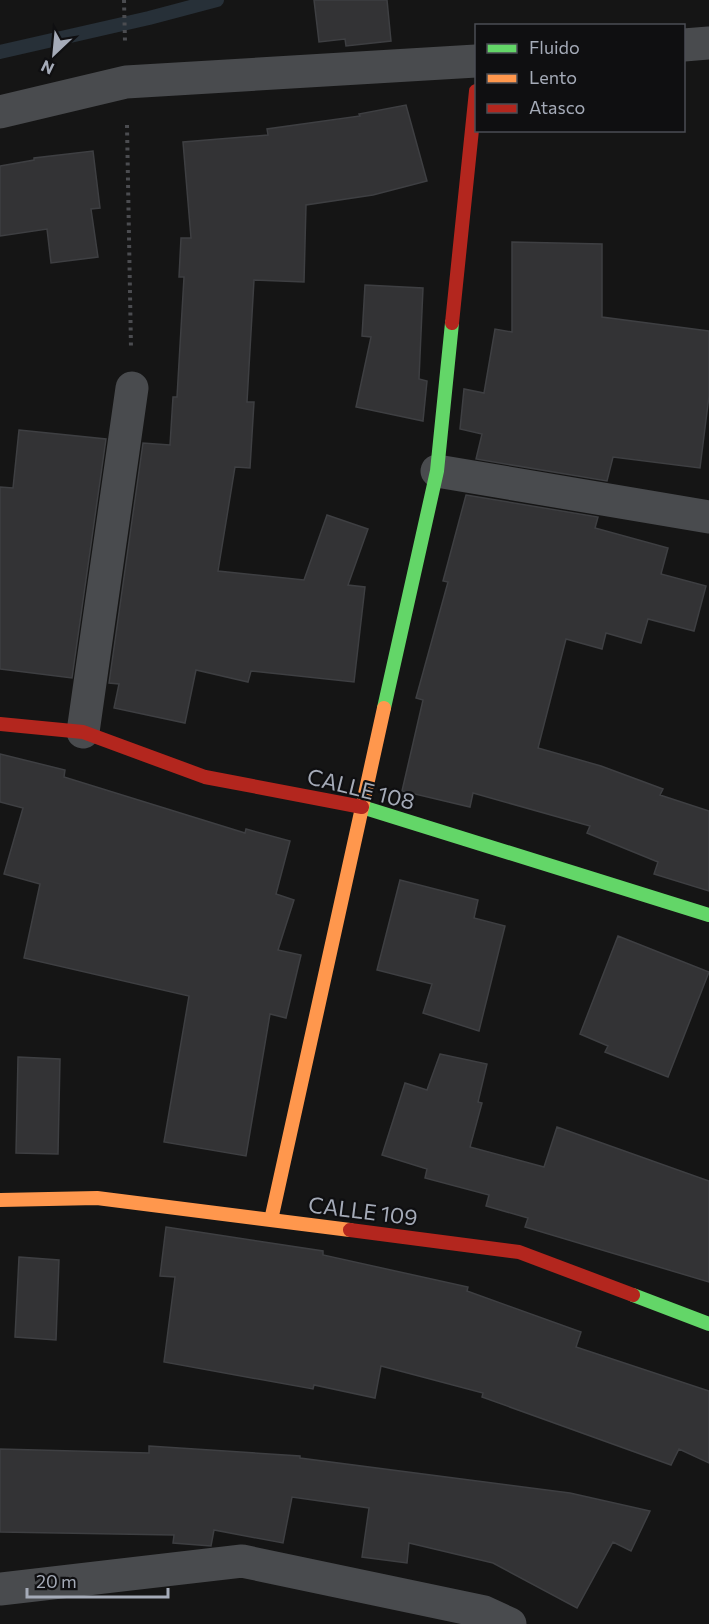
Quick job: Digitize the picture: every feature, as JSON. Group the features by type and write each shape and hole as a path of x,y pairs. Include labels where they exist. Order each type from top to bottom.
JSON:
{"street":[{"path":"685,45 709,43"},
{"path":"0,112 125,69 475,61"},
{"path":"271,1220 437,471 475,110"},
{"path":"83,732 132,388"},
{"path":"437,471 709,517"},
{"name":"CALLE 108","path":"0,724 83,732 205,777 362,807 709,915"},
{"name":"CALLE 109","path":"0,1200 97,1198 519,1252 709,1324"},
{"path":"0,1589 242,1561 484,1612 510,1624"}],"path":[{"path":"124,0 132,388"}],"building":[{"path":"314,0 387,0 391,41 346,46 345,39 319,42"},
{"path":"406,105 427,181 373,195 306,205 304,282 254,280 247,402 254,402 250,468 235,467 218,571 304,580 327,515 368,529 348,585 365,587 354,682 251,671 248,682 196,670 185,723 114,708 119,684 109,683 143,443 170,445 173,397 177,397 184,277 179,277 181,238 191,238 183,142 268,135 267,129 360,116 359,114"},
{"path":"93,151 100,208 91,209 98,257 51,263 47,229 0,236 0,166 34,160 34,158"},
{"path":"512,242 602,244 602,317 709,331 709,396 700,468 613,457 607,481 476,459 482,434 460,429 464,389 484,393 495,329 512,332"},
{"path":"365,285 423,288 419,379 427,381 423,421 356,407 371,337 362,336"},
{"path":"19,430 106,439 72,678 0,669 0,487 13,488"},
{"path":"466,495 598,517 595,528 668,548 661,574 706,586 694,631 648,619 641,643 606,633 602,649 566,639 538,748 601,766 663,789 660,795 709,811 709,891 654,874 658,862 587,833 590,826 473,793 470,807 402,791 423,700 416,698 448,582 443,581"},
{"path":"0,754 65,770 64,777 245,833 246,829 290,841 276,894 294,900 278,950 301,955 286,1018 270,1014 246,1156 164,1142 189,996 24,958 40,884 4,874 23,808 0,802"},
{"path":"400,880 478,900 474,918 505,926 479,1031 423,1013 432,984 377,970"},
{"path":"618,936 709,972 668,1077 605,1052 608,1046 580,1034"},
{"path":"440,1054 487,1064 478,1102 482,1103 470,1147 544,1167 557,1127 709,1181 709,1282 525,1227 528,1218 486,1206 489,1195 425,1178 427,1169 382,1155 405,1083 427,1090"},
{"path":"18,1057 60,1059 58,1154 16,1153"},
{"path":"166,1227 323,1251 323,1255 468,1287 467,1291 581,1332 576,1347 709,1391 709,1463 679,1449 671,1465 482,1397 483,1393 381,1366 375,1398 314,1385 313,1389 164,1362 175,1277 160,1276"},
{"path":"19,1257 59,1260 56,1340 15,1337"},
{"path":"149,1446 300,1456 300,1458 570,1493 650,1511 631,1551 613,1542 577,1608 493,1563 409,1543 407,1563 362,1557 369,1508 292,1497 283,1543 214,1530 211,1546 173,1543 174,1535 0,1532 0,1449 149,1453"}],"waterway":[{"path":"0,52 217,0"}],"traffic: fast":[{"path":"384,708 437,471 452,323"},
{"path":"362,807 709,915"},
{"path":"633,1295 709,1324"}],"traffic: slow":[{"path":"271,1220 384,708"},
{"path":"0,1200 97,1198 350,1230"}],"traffic: jam":[{"path":"452,323 475,101"},
{"path":"0,724 83,732 205,777 362,807"},
{"path":"350,1230 519,1252 633,1295"}]}
